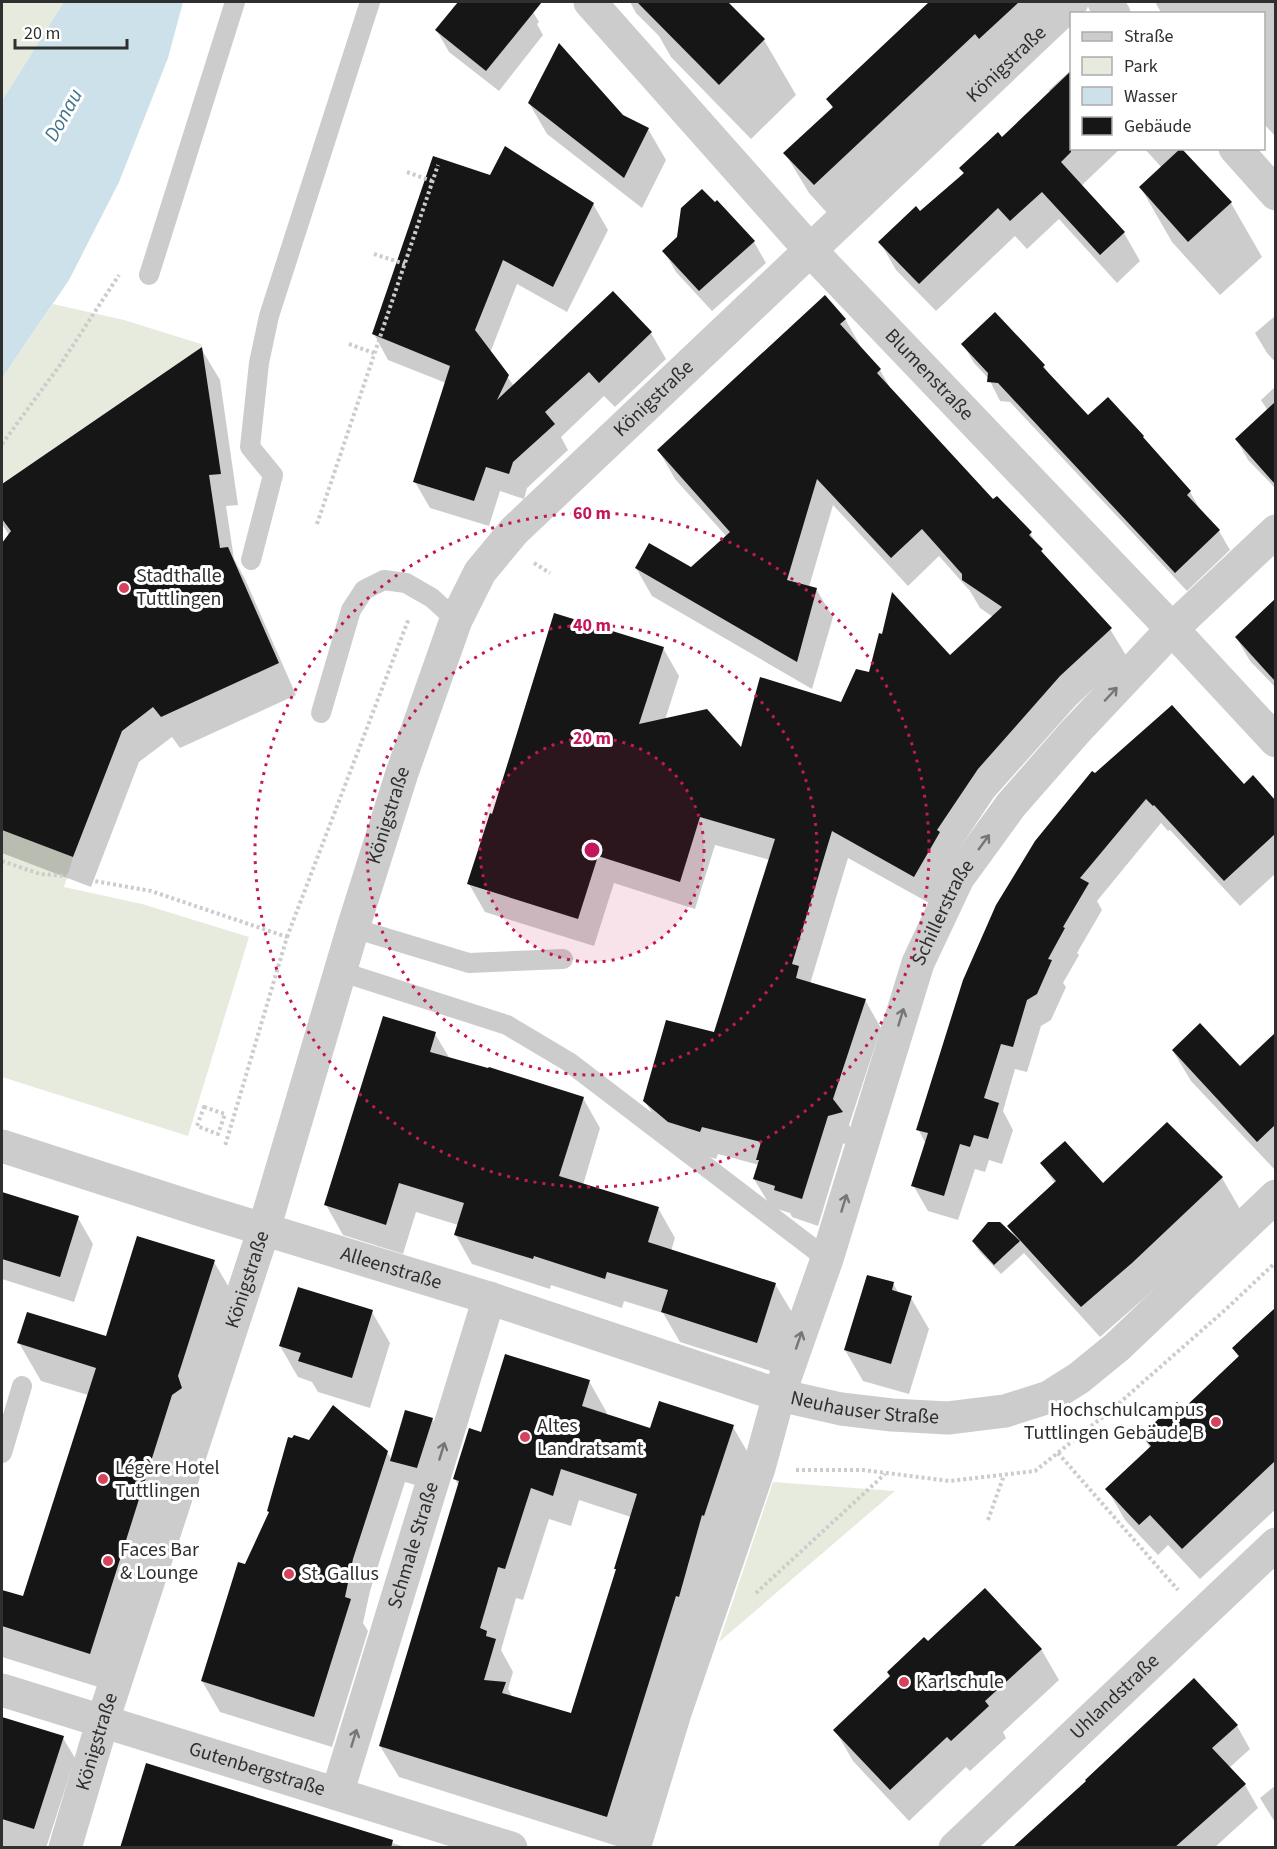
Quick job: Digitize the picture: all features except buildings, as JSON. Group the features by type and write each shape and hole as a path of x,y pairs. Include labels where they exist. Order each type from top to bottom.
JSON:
{"street":[{"name":"Blumenstraße","path":"590,2 811,251 1172,629 1275,741"},
{"name":"Königstraße","path":"65,1848 103,1720 249,1279 339,971 402,772 456,620 480,572 514,531 1072,2"},
{"path":"1237,150 1275,194"},
{"name":"Schillerstraße","path":"779,1395 827,1259 918,963 958,878 1011,805 1075,732 1172,629 1275,531"},
{"name":"Alleenstraße","path":"2,1146 161,1198 489,1298 779,1395"},
{"name":"Neuhauser Straße","path":"634,1848 675,1713 759,1468 779,1395 841,1409 948,1418 1005,1411 1049,1397 1079,1378 1117,1347 1275,1196"},
{"name":"Schmale Straße","path":"337,1794 489,1298"},
{"name":"Uhlandstraße","path":"955,1848 1275,1544"},
{"name":"Gutenbergstraße","path":"2,1690 511,1848"}],"lane":[{"path":"149,275 235,2"},
{"path":"251,560 273,474 250,447 259,363 269,316 370,2"},
{"path":"321,713 351,610 364,590 384,580 406,583 420,591 456,620"},
{"path":"352,928 470,963 563,959"},
{"path":"339,971 507,1025 538,1043 569,1062 827,1259"},
{"path":"2,1453 22,1386"}],"path":[{"path":"317,524 438,165"},
{"path":"407,172 432,181"},
{"path":"374,254 405,264"},
{"path":"2,444 118,280"},
{"path":"349,344 374,353"},
{"path":"225,1146 288,937 420,591"},
{"path":"2,861 40,874 66,876 151,891 288,937"},
{"path":"204,1107 225,1114 218,1134 197,1126 204,1107"},
{"path":"1058,1453 1200,1615"},
{"path":"751,1596 885,1473"},
{"path":"988,1520 1004,1475"}],"green space":[{"path":"2,2 65,2 2,101"},
{"path":"53,304 124,320 201,344 202,347 2,484 2,378"},
{"path":"2,830 73,857 64,887 142,904 249,937 188,1136 2,1077"},
{"path":"773,1482 895,1491 719,1642"}],"water":[{"name":"Donau","path":"64,2 183,2 168,58 119,182 69,280 2,378 2,101"}],"place":[{"name":"Stadthalle Tuttlingen","path":"124,588"},
{"name":"Hochschulcampus Tuttlingen Gebäude B","path":"1216,1422"},
{"name":"Altes Landratsamt","path":"525,1437"},
{"name":"Légère Hotel Tuttlingen","path":"103,1479"},
{"name":"Faces Bar & Lounge","path":"108,1561"},
{"name":"St. Gallus","path":"289,1574"},
{"name":"Karlschule","path":"904,1682"}]}
